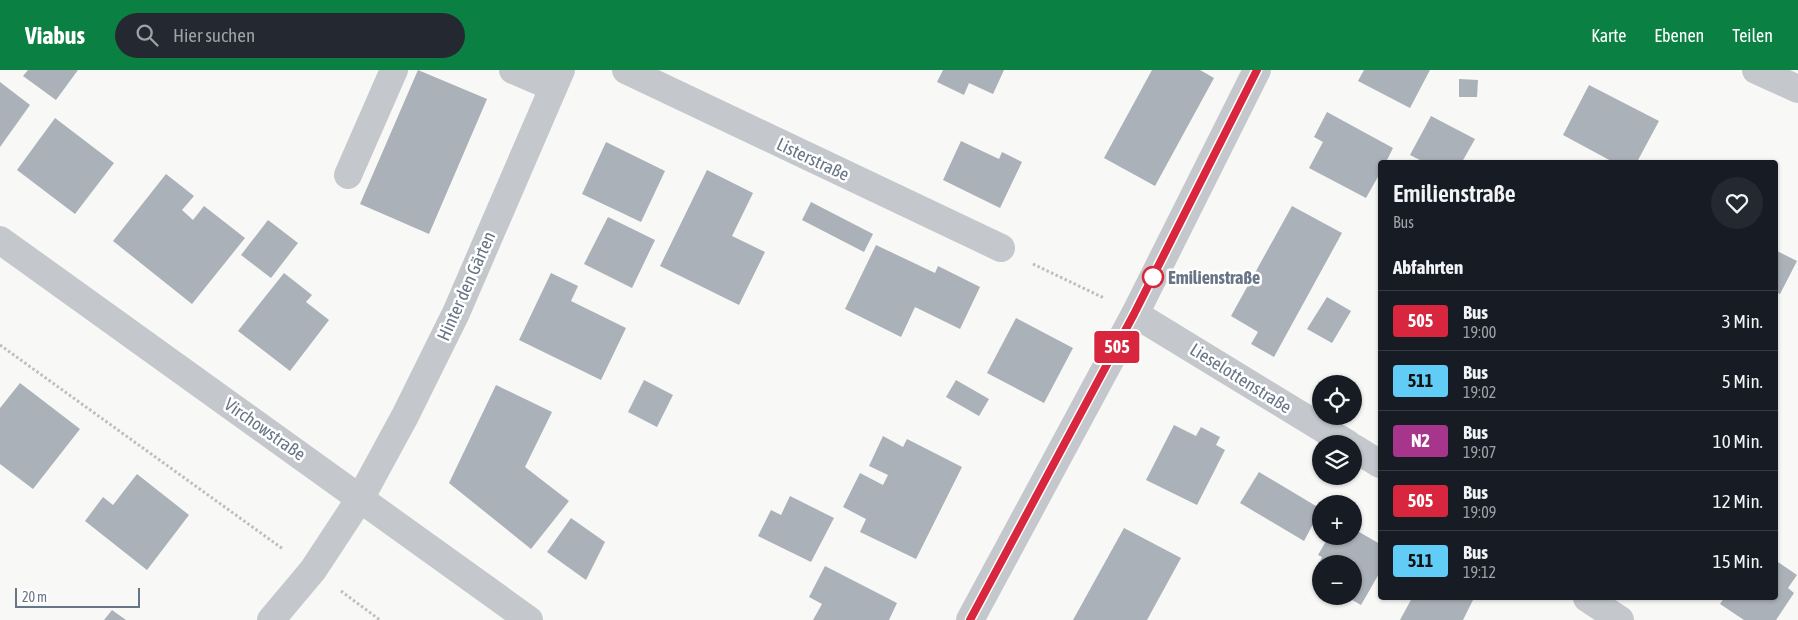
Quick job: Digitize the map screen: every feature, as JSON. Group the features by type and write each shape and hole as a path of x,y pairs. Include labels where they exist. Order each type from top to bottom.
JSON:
{"street":[{"path":"348,175 394,70"},
{"path":"513,70 557,79"},
{"name":"Listerstraße","path":"626,70 1001,248"},
{"path":"970,620 1134,314 1258,70"},
{"path":"1756,70 1798,89"},
{"name":"Hinter den Gärten","path":"271,620 313,570 361,498 405,416 456,313 557,79"},
{"name":"Virchowstraße","path":"0,240 529,620"},
{"name":"Lieselottenstraße","path":"1134,314 1333,435"},
{"path":"1362,453 1378,463"},
{"path":"1590,600 1620,620"}],"path":[{"path":"1001,248 1134,314"},
{"path":"0,345 380,620"}],"building":[{"path":"28,70 78,70 56,100 23,76"},
{"path":"418,70 487,99 429,234 360,204"},
{"path":"943,70 1004,70 993,94 969,83 964,95 937,82"},
{"path":"1152,70 1200,70 1214,78 1155,186 1104,158"},
{"path":"1364,70 1430,70 1410,108 1358,81"},
{"path":"1459,79 1478,80 1477,97 1459,97"},
{"path":"0,82 30,105 0,147"},
{"path":"1589,85 1659,121 1638,160 1609,160 1563,135"},
{"path":"1327,112 1393,148 1387,160 1378,160 1378,177 1366,198 1309,168 1323,142 1314,137"},
{"path":"1431,116 1475,139 1463,160 1420,160 1410,155"},
{"path":"55,118 114,163 75,214 17,170"},
{"path":"961,141 999,159 1002,152 1022,162 1000,208 943,180"},
{"path":"606,142 665,171 641,222 582,194"},
{"path":"707,170 753,193 732,236 765,252 739,305 660,266"},
{"path":"166,174 194,196 182,210 193,220 204,206 245,238 192,304 113,241"},
{"path":"811,202 873,234 864,252 802,220"},
{"path":"1292,206 1342,233 1274,357 1251,344 1258,332 1231,316"},
{"path":"608,217 655,240 632,288 584,264"},
{"path":"268,220 298,243 271,278 241,255"},
{"path":"876,245 935,273 938,266 980,287 960,329 915,307 901,337 845,309"},
{"path":"1778,252 1797,261 1780,294 1778,293"},
{"path":"284,273 312,295 306,302 329,320 290,371 238,331"},
{"path":"551,273 578,286 571,301 626,328 601,380 519,340"},
{"path":"1327,297 1351,311 1332,343 1307,329"},
{"path":"1016,318 1073,348 1044,403 987,373"},
{"path":"644,380 673,395 657,427 628,412"},
{"path":"956,380 989,399 979,416 946,397"},
{"path":"20,383 80,429 33,489 0,464 0,408"},
{"path":"496,385 552,412 525,467 569,501 531,549 449,483"},
{"path":"1174,425 1196,436 1201,427 1220,437 1216,445 1225,450 1197,505 1146,480"},
{"path":"883,436 903,447 907,439 962,467 916,559 860,532 866,519 843,507 860,473 883,485 888,475 869,466"},
{"path":"1259,472 1312,504 1312,526 1304,541 1240,503"},
{"path":"137,474 189,515 147,570 85,521 103,497 113,505"},
{"path":"790,496 834,518 811,562 758,536 771,510 781,515"},
{"path":"571,518 605,542 586,580 547,552"},
{"path":"1124,528 1181,558 1147,620 1073,620"},
{"path":"1362,534 1378,543 1378,575 1362,603 1362,555 1318,555 1324,545 1362,545"},
{"path":"1778,562 1797,575 1788,588 1794,593 1776,620 1744,620 1720,604 1723,600 1778,600"},
{"path":"825,566 897,603 889,620 813,620 822,604 809,597"},
{"path":"1411,600 1473,600 1463,620 1400,620"},
{"path":"112,610 126,620 104,620"}],"bus line":[{"name":"505","path":"970,620 1134,314 1257,70"}],"place":[{"name":"Emilienstraße","path":"1153,277"}]}
